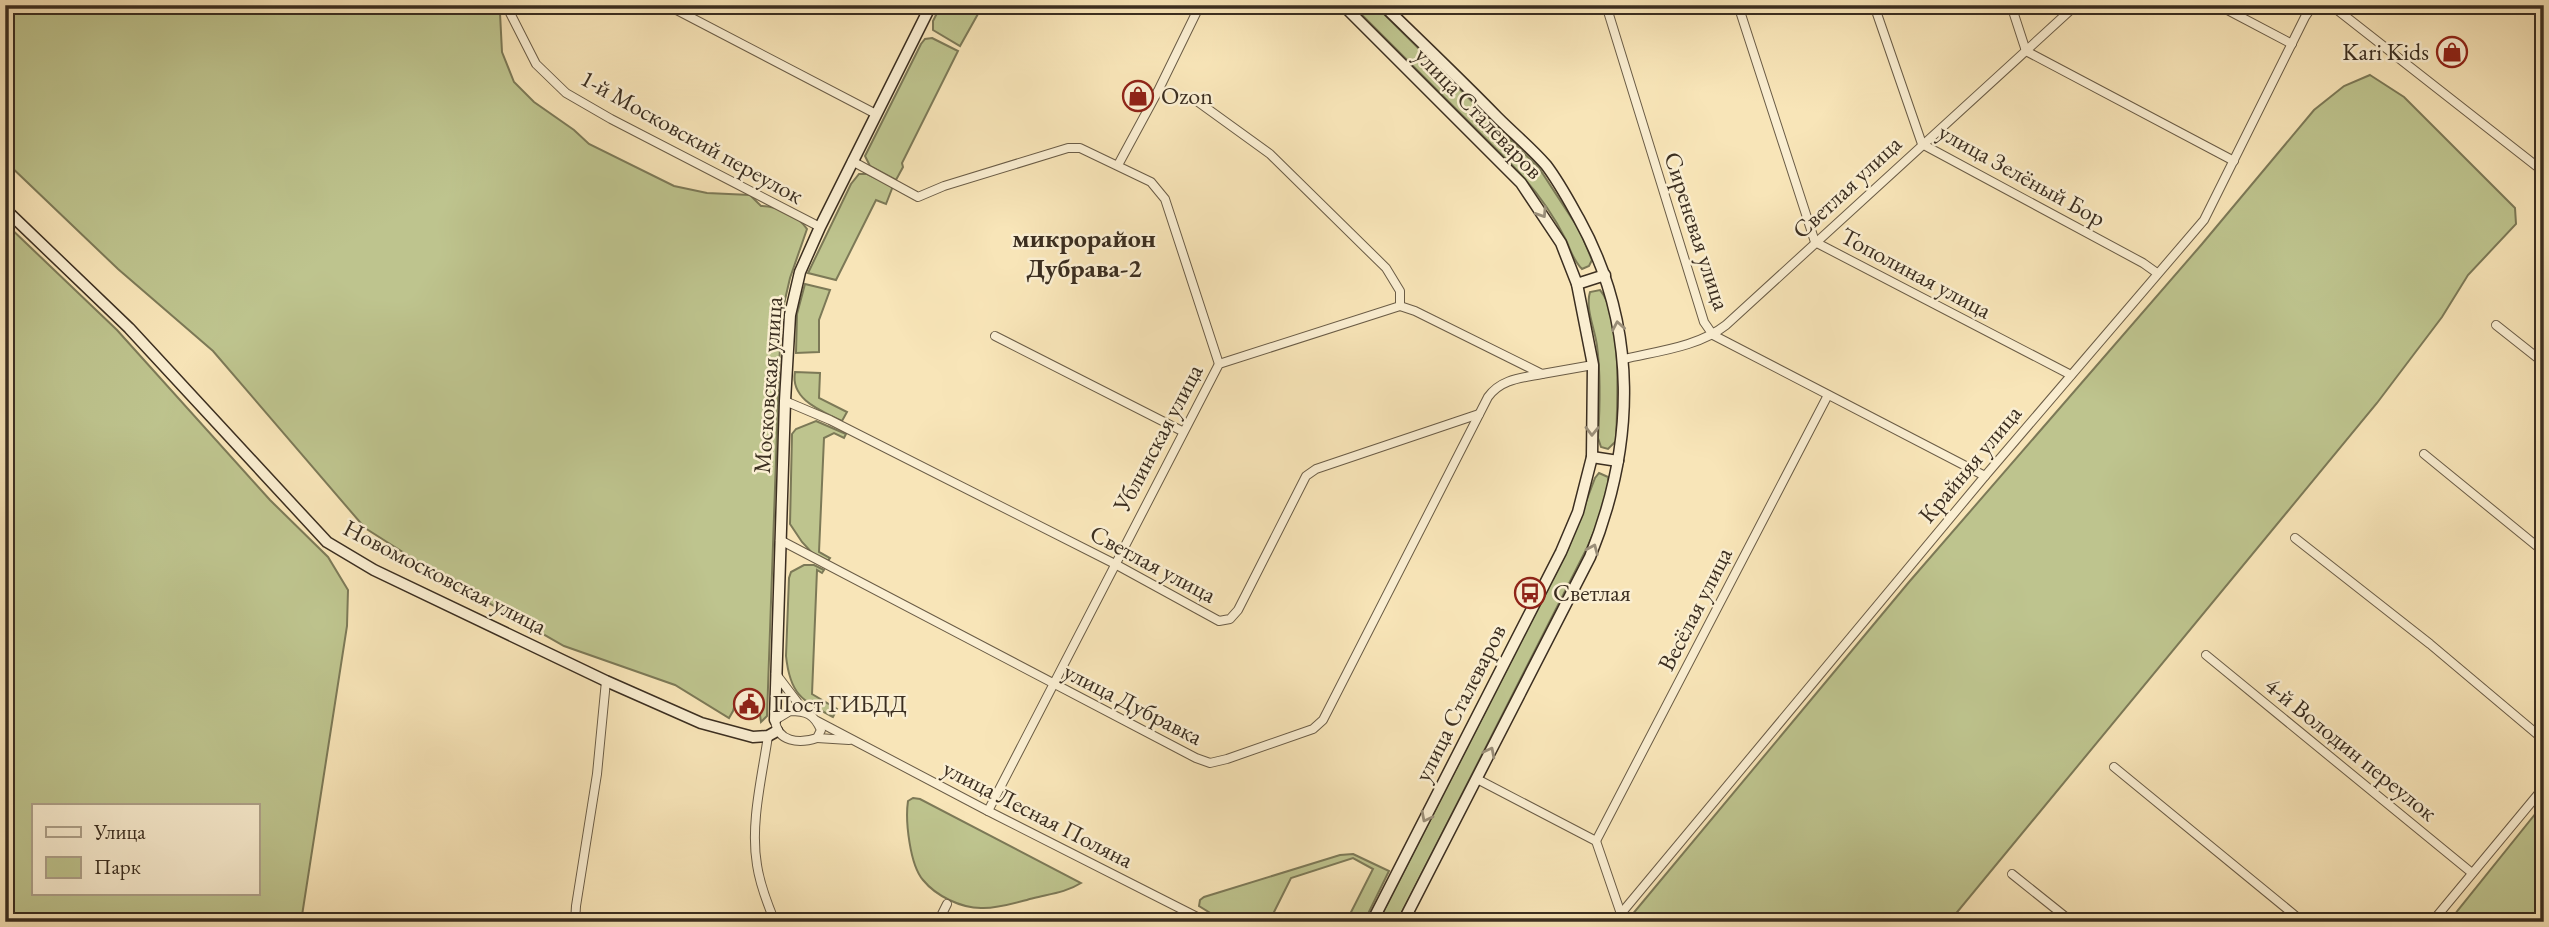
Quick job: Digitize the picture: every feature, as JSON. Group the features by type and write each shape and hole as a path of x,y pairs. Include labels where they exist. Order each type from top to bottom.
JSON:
{"main road":[{"name":"Московская улица","path":"773,729 790,315 800,272 820,227 931,5"},
{"name":"улица Сталеваров","path":"1343,5 1521,183 1561,243 1577,284 1593,365 1592,457 1578,512 1561,552 1372,922"},
{"name":"улица Сталеваров","path":"1383,5 1546,165 1590,238 1605,275 1618,320 1624,359 1623,414 1613,494 1590,557 1403,922"},
{"name":"Новомосковская улица","path":"5,209 129,328 327,542 374,570 606,681 701,723 753,737 773,729"},
{"path":"1577,284 1605,275"},
{"path":"1592,457 1618,461"}],"street":[{"name":"1-й Московский переулок","path":"506,5 536,64 566,93 820,227"},
{"path":"667,5 876,114"},
{"path":"1118,165 1200,5"},
{"name":"Сиреневая улица","path":"1606,5 1704,322 1713,335 1985,476"},
{"name":"Тополиная улица","path":"1738,5 1815,242 2071,375"},
{"name":"улица Зелёный Бор","path":"1874,5 1922,144 2157,273"},
{"path":"2011,5 2026,51 2234,161"},
{"name":"Светлая улица","path":"1624,359 1713,335 2076,5"},
{"path":"2218,5 2292,44"},
{"name":"Крайняя улица","path":"1614,922 1985,476 2204,219 2314,5"},
{"path":"2331,5 2544,172"},
{"path":"2539,5 2544,9"},
{"path":"1194,99 1270,153 1385,268 1400,291 1400,306 1542,374 1593,365"},
{"path":"852,161 918,197 944,186 1068,148 1080,148 1151,182 1165,199 1219,364"},
{"name":"Ублинская улица","path":"988,811 1182,431 1219,364 1400,306"},
{"path":"2496,325 2544,363"},
{"path":"995,336 1182,431"},
{"name":"улица Дубравка","path":"780,540 1053,685 1210,763 1313,729 1323,720 1495,387 1503,382 1542,374"},
{"name":"Весёлая улица","path":"1596,841 1828,395"},
{"name":"Светлая улица","path":"785,401 843,426 1115,564 1219,621 1230,619 1238,610 1306,476 1316,469 1479,414"},
{"path":"2424,454 2544,552"},
{"path":"2295,538 2430,644 2544,740"},
{"name":"4-й Володин переулок","path":"2206,655 2472,873"},
{"path":"776,673 804,711"},
{"path":"575,922 597,774 606,681"},
{"path":"773,729 790,711 804,711"},
{"name":"улица Лесная Поляна","path":"804,711 852,740 1206,922"},
{"path":"817,721 821,730 817,738"},
{"name":"улица Лесная Поляна","path":"773,729 780,736 801,741 817,738 852,740"},
{"name":"Московская улица","path":"773,729 756,845 764,898 775,922"},
{"path":"2114,767 2303,922"},
{"path":"1477,779 1596,841 1621,914"},
{"path":"2432,922 2544,787"},
{"path":"2012,874 2072,922"},
{"path":"938,922 947,904"}],"green space":[{"path":"5,5 497,5 500,13 502,52 514,82 534,102 589,144 674,186 707,193 750,195 761,206 787,212 803,224 807,229 790,278 781,317 767,716 761,722 757,694 738,694 729,718 675,685 564,646 431,570 365,528 213,351 118,269 5,161"},
{"path":"941,5 983,5 960,46 933,30 933,21"},
{"path":"1352,5 1375,5 1539,168 1580,231 1592,260 1589,266 1582,269 1579,266 1555,220 1520,174"},
{"path":"932,38 958,51 896,180 870,166 865,156 921,44 925,39"},
{"path":"2370,75 2404,97 2515,208 2516,224 2468,275 2442,317 2377,403 1949,922 1626,922 1909,582 2202,244 2314,110 2344,86"},
{"path":"859,174 867,174 893,186 886,204 876,200 836,280 808,273 851,184"},
{"path":"5,223 117,330 270,500 328,557 348,590 347,626 301,922 5,922"},
{"path":"805,284 830,290 819,320 819,352 796,353 797,314"},
{"path":"1600,290 1612,320 1617,362 1616,441 1608,449 1601,447 1598,438 1599,369 1589,305 1590,292"},
{"path":"795,372 820,373 819,398 847,412 842,421 802,397 797,390"},
{"path":"816,421 846,434 844,438 834,433 824,438 819,552 830,558 827,562 815,556 790,524 792,434 796,429"},
{"path":"1599,473 1608,477 1607,495 1587,548 1397,922 1378,922 1568,549"},
{"path":"804,565 814,565 824,570 822,573 817,570 812,694 837,709 833,717 799,694 794,688 788,669 786,656 789,578 791,572"},
{"path":"913,798 920,799 1081,883 1070,889 988,908 965,906 949,900 928,886 918,873 907,820 908,801"},
{"path":"2544,803 2544,922 2449,922 2458,910"},
{"path":"1353,854 1389,871 1364,922 1346,922 1373,869 1353,858 1291,878 1271,922 1225,922 1199,906 1204,897 1340,855"}],"place":[{"name":"Kari Kids","path":"2452,52"},
{"name":"Ozon","path":"1138,96"},
{"name":"Светлая","path":"1530,593"},
{"name":"Пост ГИБДД","path":"749,704"}],"district":[{"name":"микрорайон Дубрава-2","path":"1084,253"}]}
